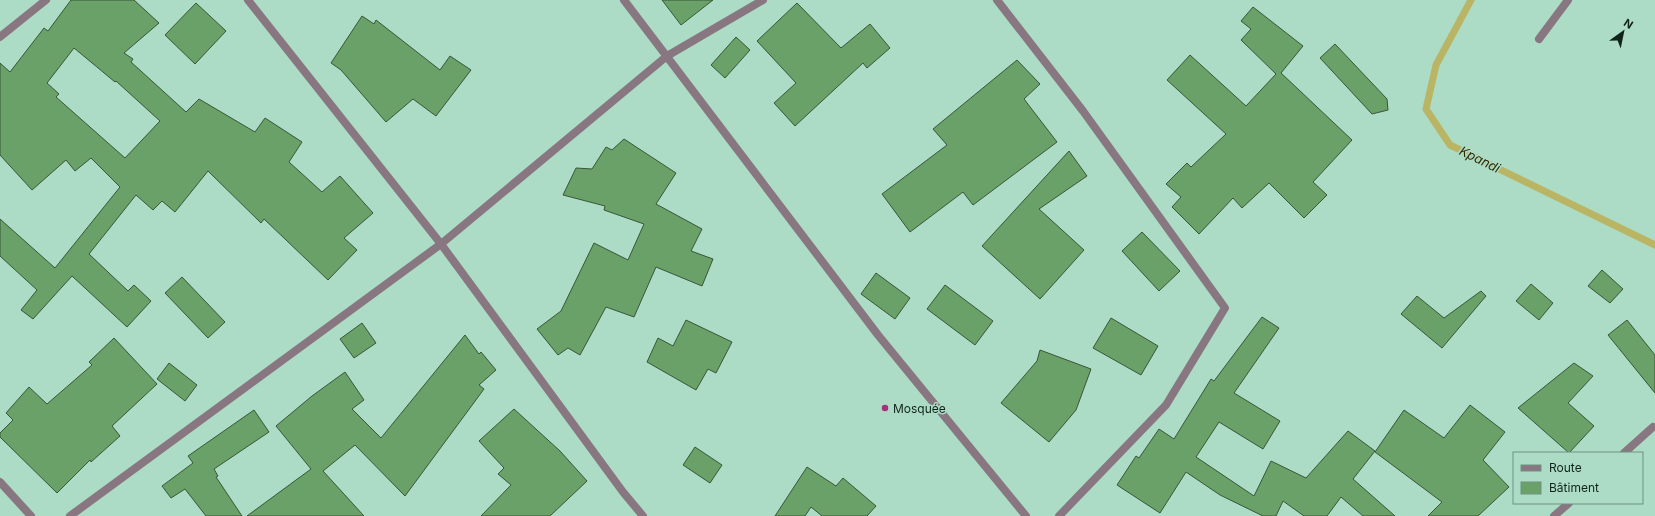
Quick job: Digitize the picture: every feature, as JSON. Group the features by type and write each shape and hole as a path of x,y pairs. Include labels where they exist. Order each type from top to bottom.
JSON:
{"street":[{"path":"0,37 46,0"},
{"path":"248,0 441,244 618,486 643,516"},
{"path":"624,0 878,335 1026,516"},
{"path":"70,516 441,244 667,56 763,0"},
{"path":"997,0 1083,111 1225,308 1166,405 1059,516"},
{"path":"1539,39 1568,0"},
{"path":"1625,452 1653,427"},
{"path":"0,482 31,516"},
{"path":"1554,516 1568,504"}],"building":[{"path":"71,0 134,0 159,23 124,53 133,59 131,62 186,112 199,99 255,132 265,118 302,142 289,162 322,192 340,176 373,213 344,238 357,250 328,280 264,219 261,223 208,171 175,212 162,201 153,210 136,195 89,254 128,291 134,285 151,301 127,327 72,276 33,319 21,310 37,290 0,256 0,219 55,268 120,187 91,158 75,171 66,160 32,190 0,155 0,63 10,72 44,28 48,31","holes":["74,48 115,82 116,81 160,121 125,158 56,97 59,94 47,83"]},
{"path":"662,0 713,0 681,25"},
{"path":"196,3 226,31 195,64 165,35"},
{"path":"797,3 841,48 870,24 890,48 867,68 863,63 795,126 774,103 796,83 757,41"},
{"path":"1253,7 1303,46 1281,73 1352,140 1313,182 1327,195 1304,218 1269,183 1242,208 1233,198 1199,234 1172,207 1181,197 1166,184 1187,163 1191,167 1226,134 1167,80 1190,55 1246,106 1276,74 1241,40 1251,29 1241,21"},
{"path":"362,16 374,24 376,20 440,70 450,56 471,70 436,116 413,99 386,122 341,70 331,63"},
{"path":"736,37 750,50 725,78 711,65"},
{"path":"1335,44 1387,99 1388,110 1372,114 1320,58"},
{"path":"1017,60 1040,84 1024,99 1057,142 973,205 963,192 910,232 882,194 947,145 933,129"},
{"path":"624,139 676,173 656,204 702,229 691,251 713,259 702,286 656,267 634,317 606,307 580,355 568,348 558,355 537,329 561,311 594,243 628,260 644,224 604,210 605,206 563,195 576,168 592,169 606,147 612,150"},
{"path":"1069,151 1087,176 1039,209 1084,250 1040,299 982,246"},
{"path":"1142,232 1180,271 1159,291 1122,251"},
{"path":"1602,270 1623,289 1610,303 1588,286"},
{"path":"876,273 910,298 895,319 861,294"},
{"path":"182,277 225,322 208,338 165,293"},
{"path":"1531,284 1553,303 1539,320 1516,301"},
{"path":"945,285 993,321 975,345 927,309"},
{"path":"1481,291 1486,296 1442,348 1401,314 1417,296 1444,318"},
{"path":"1262,317 1279,328 1234,393 1280,421 1263,449 1219,422 1196,457 1254,496 1271,461 1306,478 1348,431 1375,451 1353,479 1395,516 1363,516 1341,497 1327,516 1304,516 1283,501 1276,516 1263,516 1220,495 1186,472 1160,513 1117,485 1136,456 1139,458 1159,429 1174,439 1211,379 1214,381"},
{"path":"1111,318 1158,346 1141,375 1093,348"},
{"path":"686,320 732,342 716,373 708,369 696,390 647,362 658,338 673,346"},
{"path":"1627,320 1655,355 1655,393 1608,335"},
{"path":"362,323 376,343 354,358 340,339"},
{"path":"465,335 479,354 481,352 496,370 479,385 484,389 405,496 355,445 323,471 364,516 247,516 311,469 276,426 312,396 345,372 364,400 352,409 381,438"},
{"path":"114,338 157,384 112,426 120,436 91,462 90,460 57,493 0,437 0,433 13,420 6,413 29,387 47,404 92,365 89,362"},
{"path":"1040,350 1091,369 1076,410 1049,442 1001,403 1037,361"},
{"path":"169,363 197,385 185,401 157,379"},
{"path":"1574,363 1593,376 1568,403 1594,426 1570,452 1568,452 1518,408"},
{"path":"1470,405 1505,432 1483,460 1509,487 1478,516 1428,516 1442,502 1375,452 1404,410 1444,438"},
{"path":"514,409 560,451 587,481 550,516 481,516 511,485 498,474 504,468 479,441"},
{"path":"254,410 269,432 214,469 218,476 216,477 242,516 206,516 185,489 171,498 162,486 193,463 188,456"},
{"path":"695,447 722,465 710,483 683,465"},
{"path":"807,467 836,486 843,478 876,506 867,516 822,516 811,507 805,516 775,516"}],"waterway":[{"name":"Kpandi","path":"1471,0 1436,65 1426,109 1450,145 1655,245"}],"place":[{"name":"Mosquée","path":"885,408"}]}
